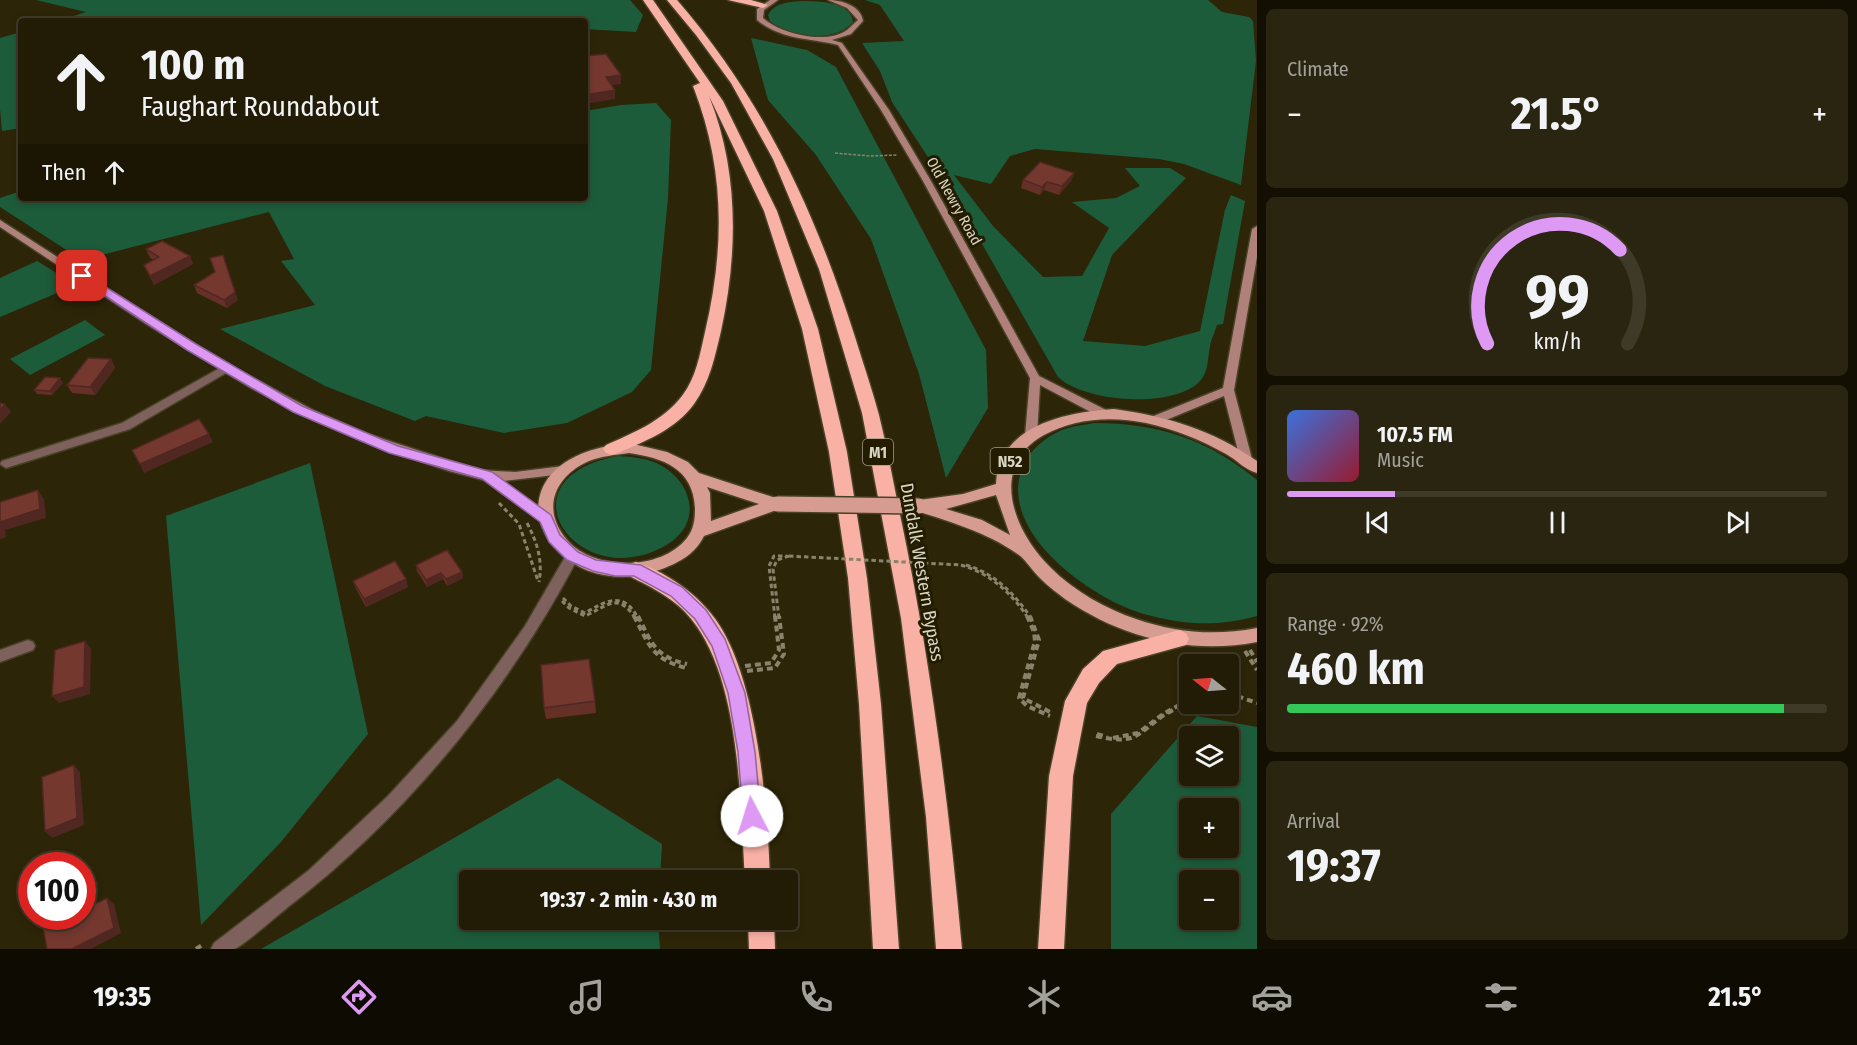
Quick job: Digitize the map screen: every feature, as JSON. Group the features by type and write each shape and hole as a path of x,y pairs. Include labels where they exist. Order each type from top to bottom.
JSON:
{"highway":[{"path":"612,449 662,424 687,401 697,384 710,346 724,277 728,213 721,147 706,103 678,37 648,0"},
{"name":"Dundalk Western Bypass","path":"672,0 700,33 736,83 779,159 826,269 870,413 912,618 938,817 949,949"},
{"path":"733,0 764,5"},
{"name":"M1","path":"678,37 704,75 737,132 763,189 787,253 830,414 851,533 870,693 886,949"},
{"path":"636,570 677,591 701,614 719,643 737,693 746,752 757,870"},
{"path":"1051,949 1061,776 1076,701 1091,676 1110,657 1179,639"},
{"path":"761,930 762,949"}],"main road":[{"path":"775,0 764,5 758,11 757,17 771,30 801,38 818,38 848,33 858,27 861,20 858,13 849,6 831,0"},
{"path":"818,38 840,44 848,33"},
{"name":"Old Newry Road","path":"840,44 885,110 911,154 1035,378"},
{"path":"0,223 227,368 298,409 345,431 394,449 487,476 539,474 563,470"},
{"path":"1252,464 1228,390 1257,229"},
{"path":"1031,436 1035,378 1106,415"},
{"path":"1155,420 1228,390"},
{"name":"N52","path":"1252,464 1208,438 1155,420 1128,416 1089,415 1062,420 1042,428 1017,446 1004,473 1006,511 1026,551 1056,582 1086,603 1122,622 1179,639 1239,641 1257,635"},
{"name":"N52","path":"777,504 701,531 690,545 675,557 662,564 636,570 615,570 593,566 573,556 554,538 546,519 545,505 549,491 563,470 590,454 629,448 658,454 683,467 694,477 777,504 919,506 963,500 1005,487"},
{"path":"487,476 546,519"},
{"path":"694,477 701,488 706,506 701,531"},
{"name":"N52","path":"919,506 976,524 1026,551"}],"street":[{"path":"6,464 126,426 227,368"},
{"path":"216,944 314,877 394,801 462,726 496,681 548,587 573,556"},
{"path":"0,656 27,646"}],"path":[{"path":"835,153 870,156 911,154"},
{"path":"498,502 519,524 548,587"},
{"path":"524,518 537,543 541,574 548,587 568,608 585,616 608,603 620,603 628,608 648,646 676,666 687,666"},
{"path":"745,668 775,668 784,654 773,569 777,560 789,556 961,565 982,573 999,586 1023,610 1034,627 1035,642 1019,699 1027,706 1050,714"},
{"path":"1239,641 1257,670"},
{"path":"1257,655 1254,656 1257,662"},
{"path":"1239,696 1257,702"},
{"path":"1097,735 1118,741 1140,735 1179,707"},
{"path":"196,949 216,944"}],"green space":[{"path":"36,0 630,0 643,15 636,32 588,29 588,18 67,18 86,12"},
{"path":"865,0 1208,0 1222,12 1249,17 1253,21 1256,61 1241,185 1184,164 1159,159 1035,149 1010,156 991,184 954,175 993,226 1043,277 1082,276 1109,228 1072,202 1116,198 1140,186 1125,168 1170,168 1186,178 1112,255 1083,341 1145,346 1200,331 1225,210 1231,195 1245,201 1223,324 1217,325 1206,370 1199,382 1186,391 1169,396 1128,399 1087,392 1070,386 1058,377 965,214 892,102 880,71 862,43 904,41 880,5"},
{"path":"824,2 840,6 851,15 853,22 845,29 835,33 812,36 788,31 770,21 768,15 774,8 786,3"},
{"path":"18,33 18,128 2,131 0,109 0,38"},
{"path":"751,38 807,50 836,67 986,350 988,408 946,478 919,374 871,239 816,155 768,100"},
{"path":"656,103 671,120 668,198 651,370 632,392 567,423 504,433 426,416 415,421 325,386 220,329 315,305 281,261 294,259 269,212 82,260 0,207 0,198 18,192 18,201 588,201 588,110 621,105"},
{"path":"37,261 76,285 0,317 0,278"},
{"path":"85,320 105,335 30,375 10,359"},
{"path":"1094,423 1139,426 1181,436 1219,454 1257,480 1257,616 1228,622 1200,623 1144,614 1101,595 1078,580 1039,542 1025,521 1019,498 1020,475 1026,460 1036,448 1055,434 1066,429"},
{"path":"618,456 635,457 662,466 681,483 689,504 686,525 679,535 668,544 636,557 606,556 581,546 564,529 556,508 561,487 581,469"},
{"path":"310,463 368,734 281,842 201,925 166,516"},
{"path":"1197,716 1257,727 1257,949 1111,949 1111,814 1179,737 1179,786 1239,786 1239,726 1188,726"},
{"path":"558,778 662,844 661,870 459,870 459,930 659,930 660,949 261,949"}],"building":[{"path":"606,54 621,75 606,77 615,90 588,94 588,56"},
{"path":"1040,162 1074,173 1062,186 1047,182 1042,187 1023,180"},
{"path":"162,241 190,256 150,276 144,265 159,257 146,249"},
{"path":"223,255 235,292 224,300 194,285 215,272 210,258"},
{"path":"88,358 111,359 90,387 67,385"},
{"path":"45,377 60,378 50,391 34,390"},
{"path":"199,419 209,434 140,464 132,450"},
{"path":"38,490 40,509 0,522 0,502"},
{"path":"447,550 462,572 446,579 441,573 426,580 416,565"},
{"path":"395,561 406,579 364,599 353,581"},
{"path":"85,641 84,687 52,696 55,650"},
{"path":"589,659 595,701 544,708 541,665"},
{"path":"74,765 77,818 45,831 42,777"},
{"path":"107,898 114,928 72,949 47,949 44,930 96,930 96,903"}],"route":[{"path":"82,276 192,347 298,409 345,431 394,449 487,476 546,519 554,538 573,556 593,566 615,570 636,570 677,591 701,614 719,643 737,693 752,816"}]}
